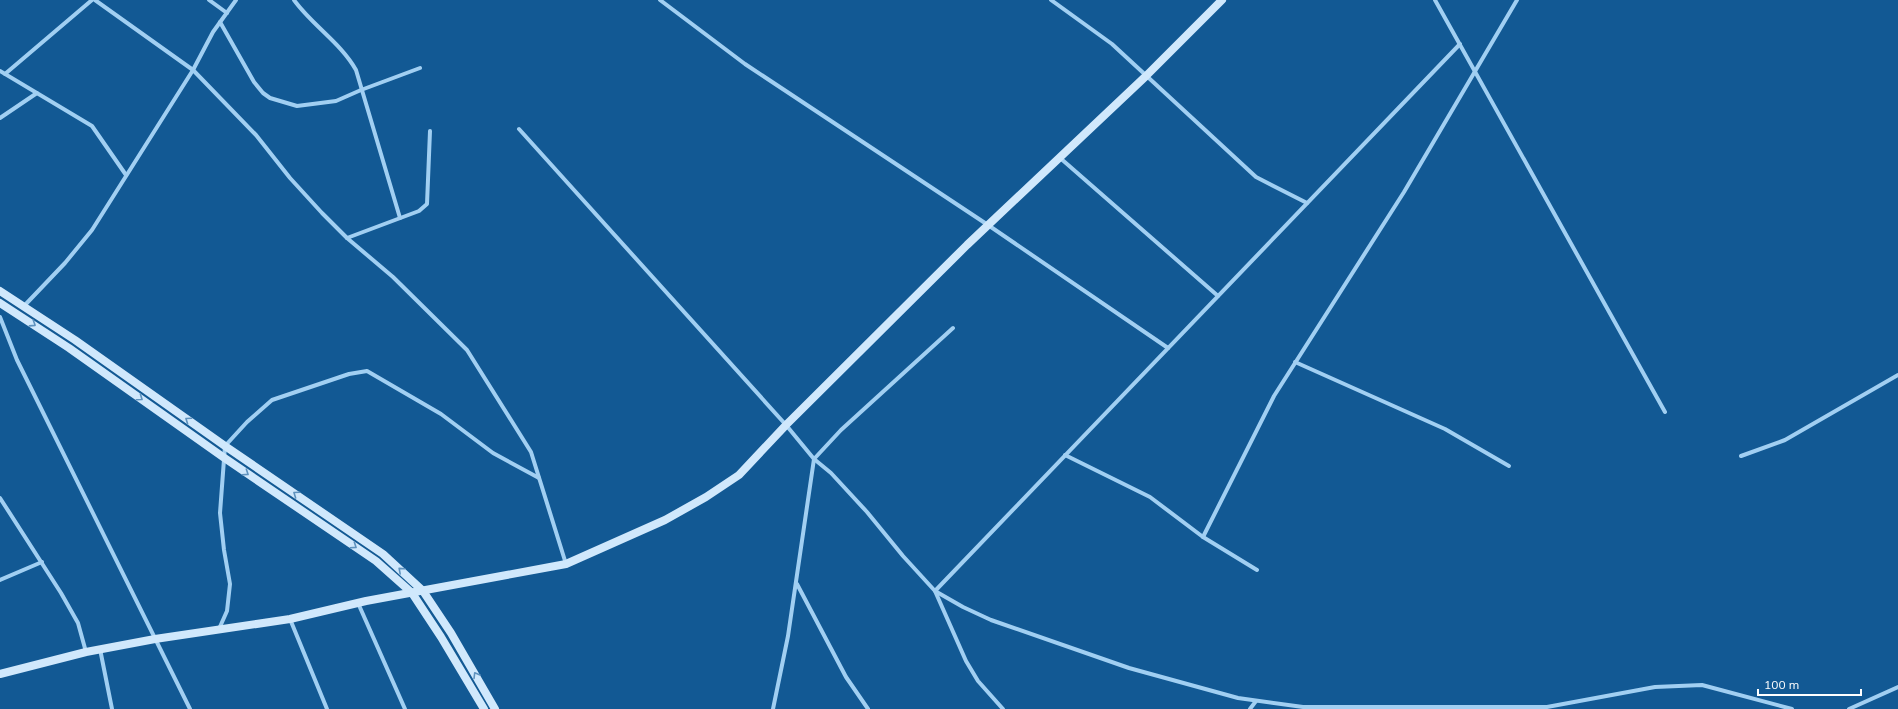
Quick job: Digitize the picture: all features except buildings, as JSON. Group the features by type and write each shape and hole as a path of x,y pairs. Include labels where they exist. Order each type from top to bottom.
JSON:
{"street":[{"path":"5,74 92,0"},
{"path":"95,0 193,70 256,135 290,178 347,238 393,277 467,350 531,452 566,564"},
{"path":"210,0 227,13"},
{"path":"24,306 65,263 92,230 193,70 213,32 236,0"},
{"path":"294,0 303,12 350,59 356,70 400,218"},
{"path":"660,0 744,64 988,225 1168,348"},
{"path":"1051,0 1112,44 1256,178 1307,203"},
{"path":"0,674 100,649 290,618 358,603 566,564 665,520 706,497 739,475 786,425 988,225 1146,76 1222,0"},
{"path":"1436,0 1665,412"},
{"path":"1203,537 1274,396 1404,192 1517,0"},
{"path":"220,22 254,82 270,98 297,106 336,101 420,68"},
{"path":"935,591 1460,44"},
{"path":"0,71 92,126 126,175"},
{"path":"0,118 37,93"},
{"path":"519,129 786,425 814,459 831,473 867,512 903,556 935,591 963,607 991,620 1101,658 1231,696 1303,707 1547,707 1656,687 1702,685 1792,709"},
{"path":"347,238 424,208 427,204 430,130"},
{"path":"1059,158 1218,296"},
{"path":"0,291 24,306 224,446 383,554 423,591 451,633 495,709"},
{"path":"0,303 69,348 223,457 376,560 412,593 441,637 484,709"},
{"path":"0,317 17,360 108,540 190,709"},
{"path":"772,709 788,636 814,459 841,430 953,328"},
{"path":"1296,362 1445,429 1509,466"},
{"path":"219,629 227,611 230,584 220,513 224,446 247,422 272,400 349,374 367,371 441,414 493,453 539,479"},
{"path":"1741,456 1785,440 1898,375"},
{"path":"1066,455 1150,497 1203,537 1257,570"},
{"path":"0,498 42,562 78,623 86,652"},
{"path":"0,580 42,562"},
{"path":"796,583 846,677 868,709"},
{"path":"935,591 966,661 978,682 1003,709"},
{"path":"358,603 405,709"},
{"path":"290,618 327,709"},
{"path":"100,649 112,709"},
{"path":"1849,709 1898,686"},
{"path":"1250,709 1256,701"}]}
